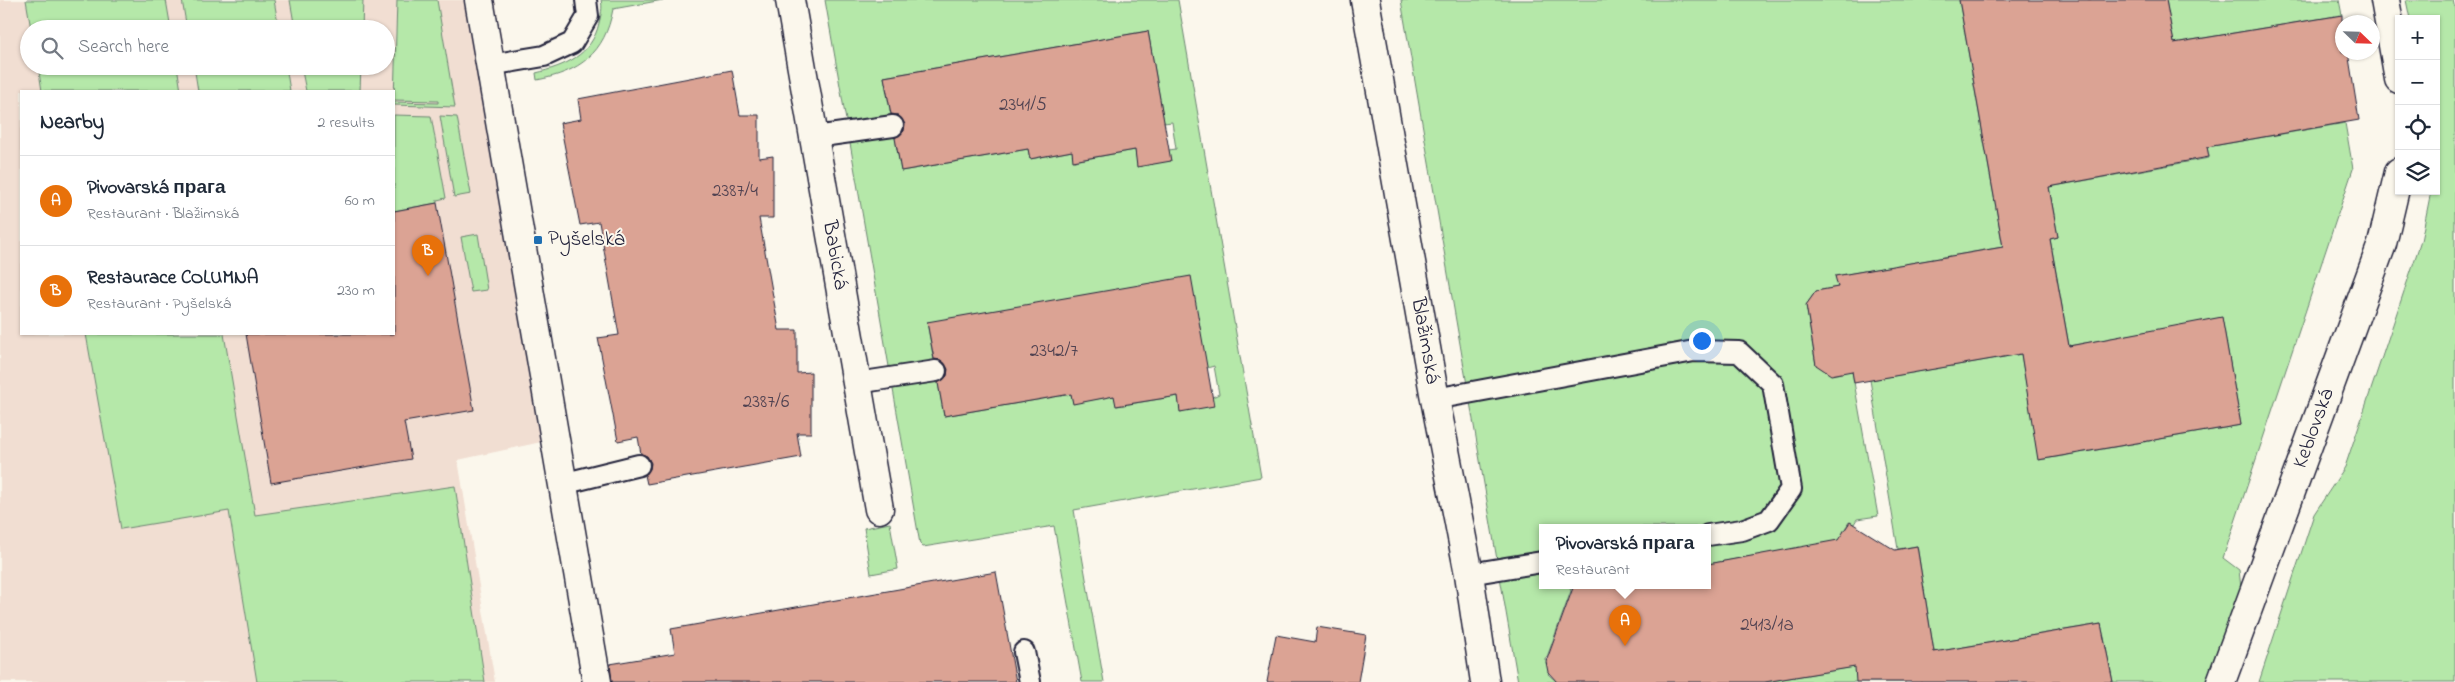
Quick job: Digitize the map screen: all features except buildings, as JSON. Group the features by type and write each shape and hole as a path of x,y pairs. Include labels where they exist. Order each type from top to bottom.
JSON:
{"street":[{"path":"478,0 597,682"},
{"name":"Babická","path":"790,0 879,509"},
{"name":"Blažimská","path":"1365,0 1435,399 1469,574 1485,682"},
{"path":"2385,0 2396,60"},
{"name":"Keblovská","path":"2221,682 2382,244 2395,189"}],"lane":[{"path":"490,65 544,56 572,43 588,16 586,0"},
{"path":"815,137 893,126"},
{"path":"1435,399 1694,351 1739,352 1772,384 1791,489 1769,520 1742,530 1711,535"},
{"path":"857,383 936,371"},
{"path":"562,484 639,465"},
{"path":"1469,574 1539,562"},
{"path":"1024,652 1030,682"}],"shaded area":[{"path":"0,0 495,0 569,436 458,460 495,682 0,682"}],"green space":[{"path":"26,0 166,0 169,20 29,20"},
{"path":"182,0 274,0 277,20 185,20"},
{"path":"290,0 363,0 362,20 293,20"},
{"path":"397,0 437,0 455,107 395,105 395,102 438,103 438,101 395,100"},
{"path":"601,0 663,0 613,9 604,38 588,58 566,72 537,80 536,73 567,63 584,51 595,34 600,20"},
{"path":"825,0 1178,0 1261,477 1074,510 1104,682 1082,682 1054,526 923,547 920,544","holes":["1148,31 1164,123 1172,122 1176,149 1169,150 1138,167 1135,150 1074,161 1072,151 1030,159 1028,149 901,171 884,77","927,322 1207,368 1214,366 1219,394 1181,412 1178,396 1117,406 1114,396 1073,403 1071,394 944,416"]},
{"path":"1401,0 1959,0 2003,247 1836,276 1838,287 1816,291 1806,305 1816,365 1852,371 1878,516 1857,519 1854,524 1849,522 1843,532 1847,535 1845,540 1711,563 1711,524 1539,524 1539,589 1570,589 1571,591 1547,657 1545,658 1545,660 1548,660 1550,671 1548,674 1557,682 1518,682"},
{"path":"2166,0 2339,0 2342,15 2174,43"},
{"path":"2406,0 2453,0 2455,9 2455,682 2259,682 2314,514 2345,467 2421,241 2430,195 2440,195 2440,15 2409,15"},
{"path":"39,75 178,75 181,90 42,90"},
{"path":"195,75 287,75 290,90 198,90"},
{"path":"303,75 361,75 360,90 306,90"},
{"path":"395,115 431,116 446,198 437,200 437,203 395,211"},
{"path":"440,116 457,117 471,194 454,197"},
{"path":"2345,123 2353,169 2223,558 2239,570 2242,598 2208,682 2113,682 2101,624 1934,652 1917,546 1898,549 1870,380 2021,354 2039,460 2241,425 2222,318 2069,346 2050,239 2058,237 2049,187 2209,158 2207,147"},
{"path":"478,234 487,290 471,292 461,237"},
{"path":"86,335 224,335 255,515 455,486 485,682 257,682 229,511 121,529"},
{"path":"890,523 898,569 871,574 864,528"},
{"path":"1901,659 1906,682 1765,682"}],"place":[{"name":"Pyšelská","path":"538,240"},
{"name":"Restaurace COLUMNA","path":"428,276"},
{"name":"Pivovarská прага","path":"1625,646"}]}
